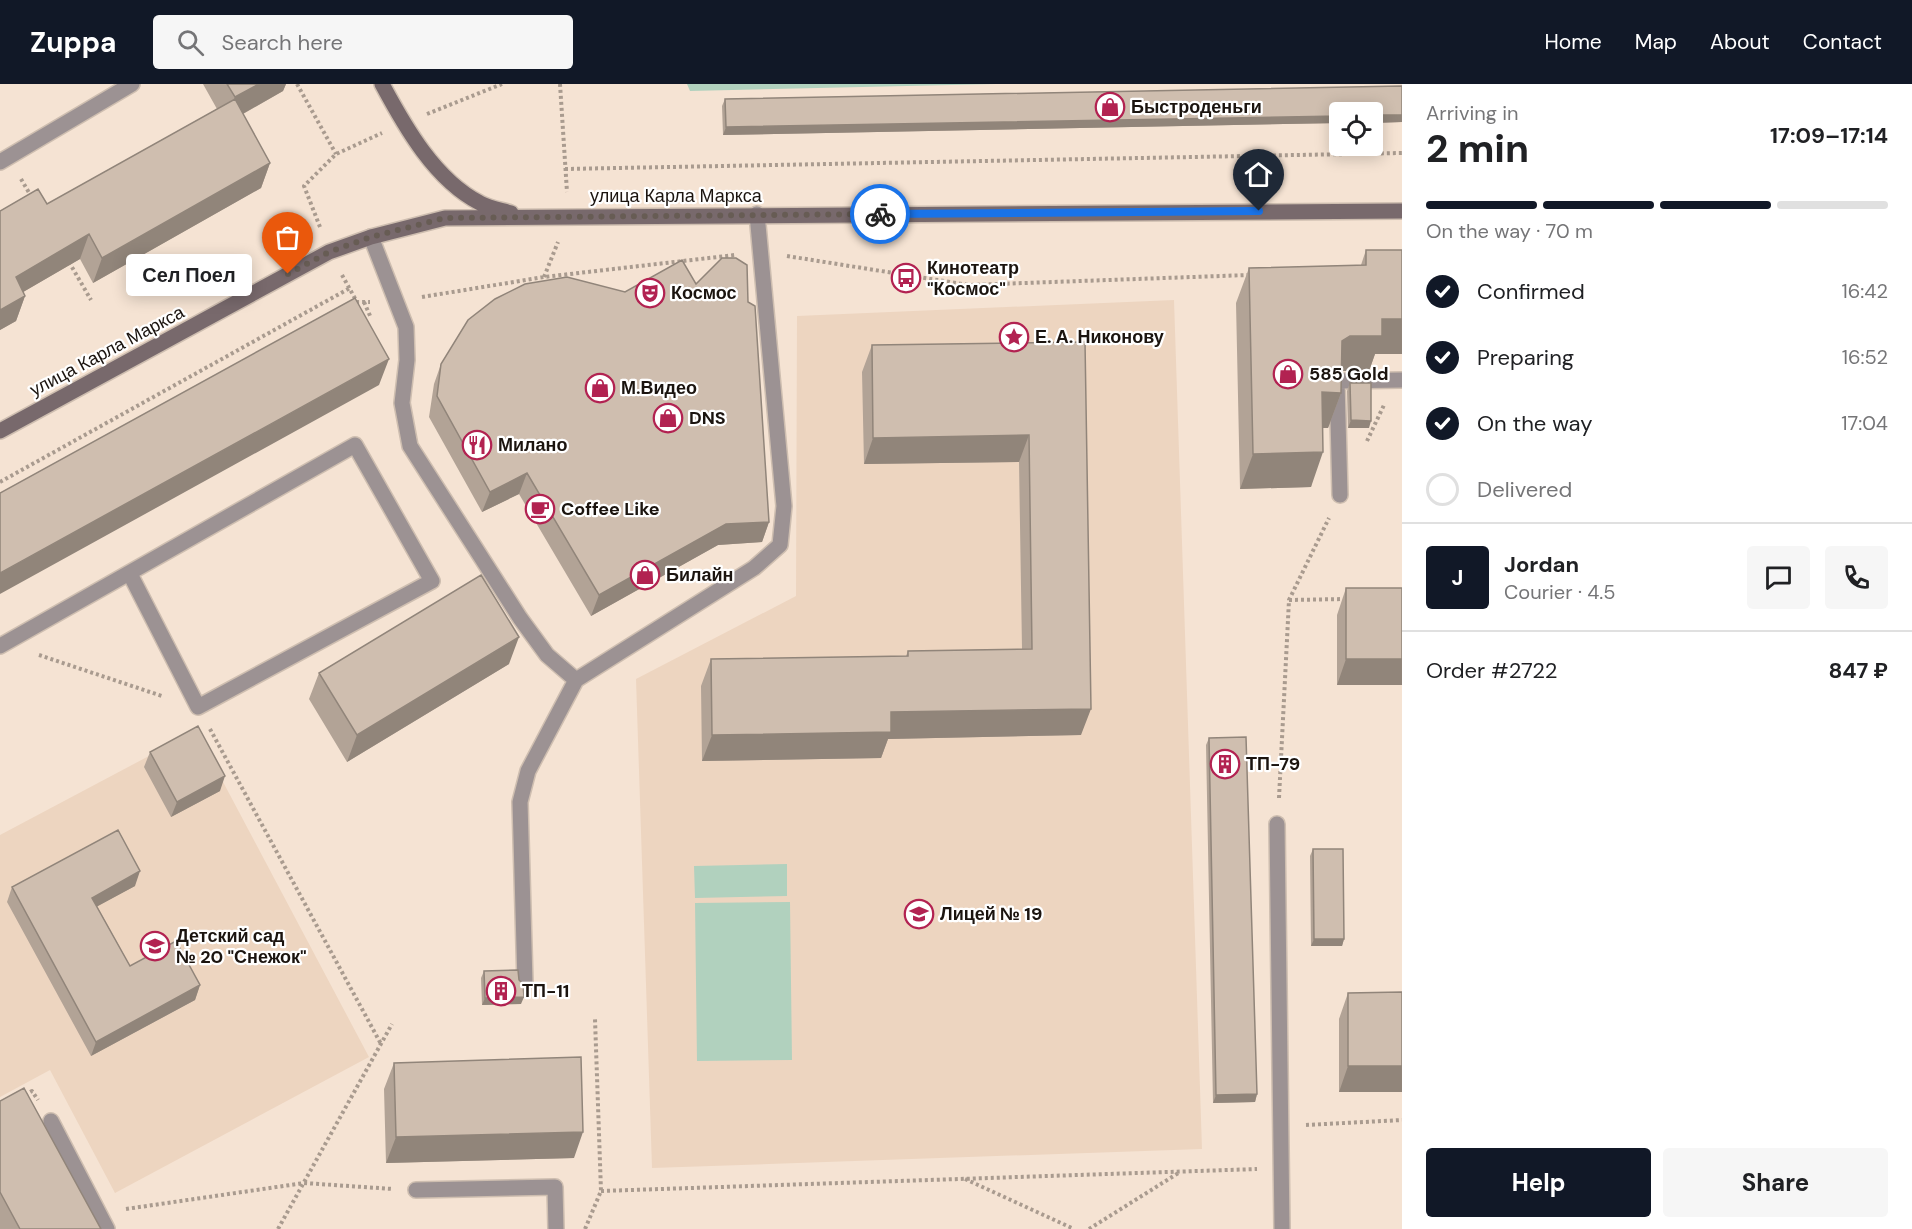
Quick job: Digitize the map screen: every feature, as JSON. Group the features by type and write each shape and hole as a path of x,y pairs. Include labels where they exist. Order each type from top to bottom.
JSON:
{"main road":[{"path":"382,84 403,123 447,179 480,203 524,217"},
{"name":"улица Карла Маркса","path":"0,431 329,252 371,237 445,218 1402,211"}],"lane":[{"path":"4,159 132,84"},
{"path":"525,983 520,802 528,771 576,680 754,568 780,545 784,507 757,214"},
{"path":"371,237 406,327 407,360 402,403 410,446 520,618 547,655 576,680"},
{"path":"1340,495 1337,381 1402,380"},
{"path":"2,645 355,445 432,581 198,708 130,574"},
{"path":"1277,824 1282,1229"},
{"path":"51,1121 107,1229"},
{"path":"416,1190 555,1187 556,1229"}],"path":[{"path":"297,84 336,154"},
{"path":"544,277 569,216 560,84"},
{"path":"565,169 1402,153"},
{"path":"4,159 32,198"},
{"path":"68,259 91,300"},
{"path":"0,482 350,288"},
{"path":"1277,824 1290,600 1357,599"},
{"path":"2,645 198,708 381,1044"},
{"path":"585,1229 601,1191 595,1019"},
{"path":"278,1229 392,1024"},
{"path":"21,1096 32,1091 51,1121"},
{"path":"1281,1126 1402,1120"},
{"path":"601,1191 1281,1168"},
{"path":"1089,1229 1180,1171"},
{"path":"964,1179 1074,1229"},
{"path":"99,1213 304,1183 416,1190"}],"shaded area":[{"name":"Лицей № 19","path":"1174,300 1202,1149 652,1168 636,679 796,596 797,316"},
{"name":"Детский сад № 20 \"Снежок\"","path":"196,731 369,1057 115,1193 50,1070 0,1097 0,835"}],"green space":[{"path":"687,84 996,84 690,91"},
{"path":"787,864 787,896 695,898 694,866"},
{"path":"790,902 792,1060 697,1061 695,903"}],"building":[{"path":"227,84 259,84 235,97"},
{"path":"1402,86 1402,115 1383,115 1383,102 1329,102 1329,116 726,127 725,99"},
{"path":"235,99 270,163 102,258 89,234 16,277 25,296 0,310 0,211 38,189 47,204"},
{"path":"1366,250 1402,250 1402,319 1382,319 1382,336 1350,336 1342,341 1341,393 1322,392 1323,452 1253,454 1249,268 1366,265"},
{"name":"Космос","path":"722,258 736,258 747,265 748,302 755,306 769,522 726,524 599,595 527,473 490,492 437,396 441,364 468,320 495,299 525,284 567,277 625,292 682,260 696,284"},
{"path":"355,298 389,359 0,573 0,493"},
{"path":"1085,342 1091,709 891,712 891,732 712,735 711,659 908,656 908,651 1032,649 1029,435 873,438 872,345"},
{"path":"1350,383 1371,383 1371,421 1351,420"},
{"path":"481,575 519,637 357,735 319,673"},
{"path":"1346,588 1402,588 1402,659 1346,659"},
{"path":"198,726 225,776 177,802 150,752"},
{"path":"1246,737 1257,1094 1216,1095 1209,738"},
{"path":"118,830 140,871 92,898 130,966 176,941 200,985 96,1042 12,887"},
{"path":"1313,849 1343,849 1344,939 1314,939"},
{"name":"ТП-11","path":"518,970 519,980 523,984 524,997 485,998 484,971"},
{"path":"1402,992 1402,1066 1348,1066 1348,993"},
{"path":"581,1057 583,1132 396,1137 394,1063"},
{"path":"24,1088 101,1229 20,1229 0,1192 0,1101"}],"way so far":[{"path":"288,274 329,252 371,237 445,218 880,214"}],"place":[{"name":"Быстроденьги","path":"1110,107"},
{"name":"Сел Поел","path":"288,274"},
{"name":"Кинотеатр \"Космос\"","path":"906,278"},
{"name":"Космос","path":"650,293"},
{"name":"Е. А. Никонову","path":"1014,337"},
{"name":"585 Gold","path":"1288,374"},
{"name":"М.Видео","path":"600,388"},
{"name":"DNS","path":"668,418"},
{"name":"Милано","path":"477,445"},
{"name":"Coffee Like","path":"540,509"},
{"name":"Билайн","path":"645,575"},
{"name":"ТП-79","path":"1225,764"},
{"name":"Лицей № 19","path":"919,914"},
{"name":"Детский сад № 20 \"Снежок\"","path":"155,946"},
{"name":"ТП-11","path":"501,991"}],"route":[{"path":"880,214 1259,211"}]}
